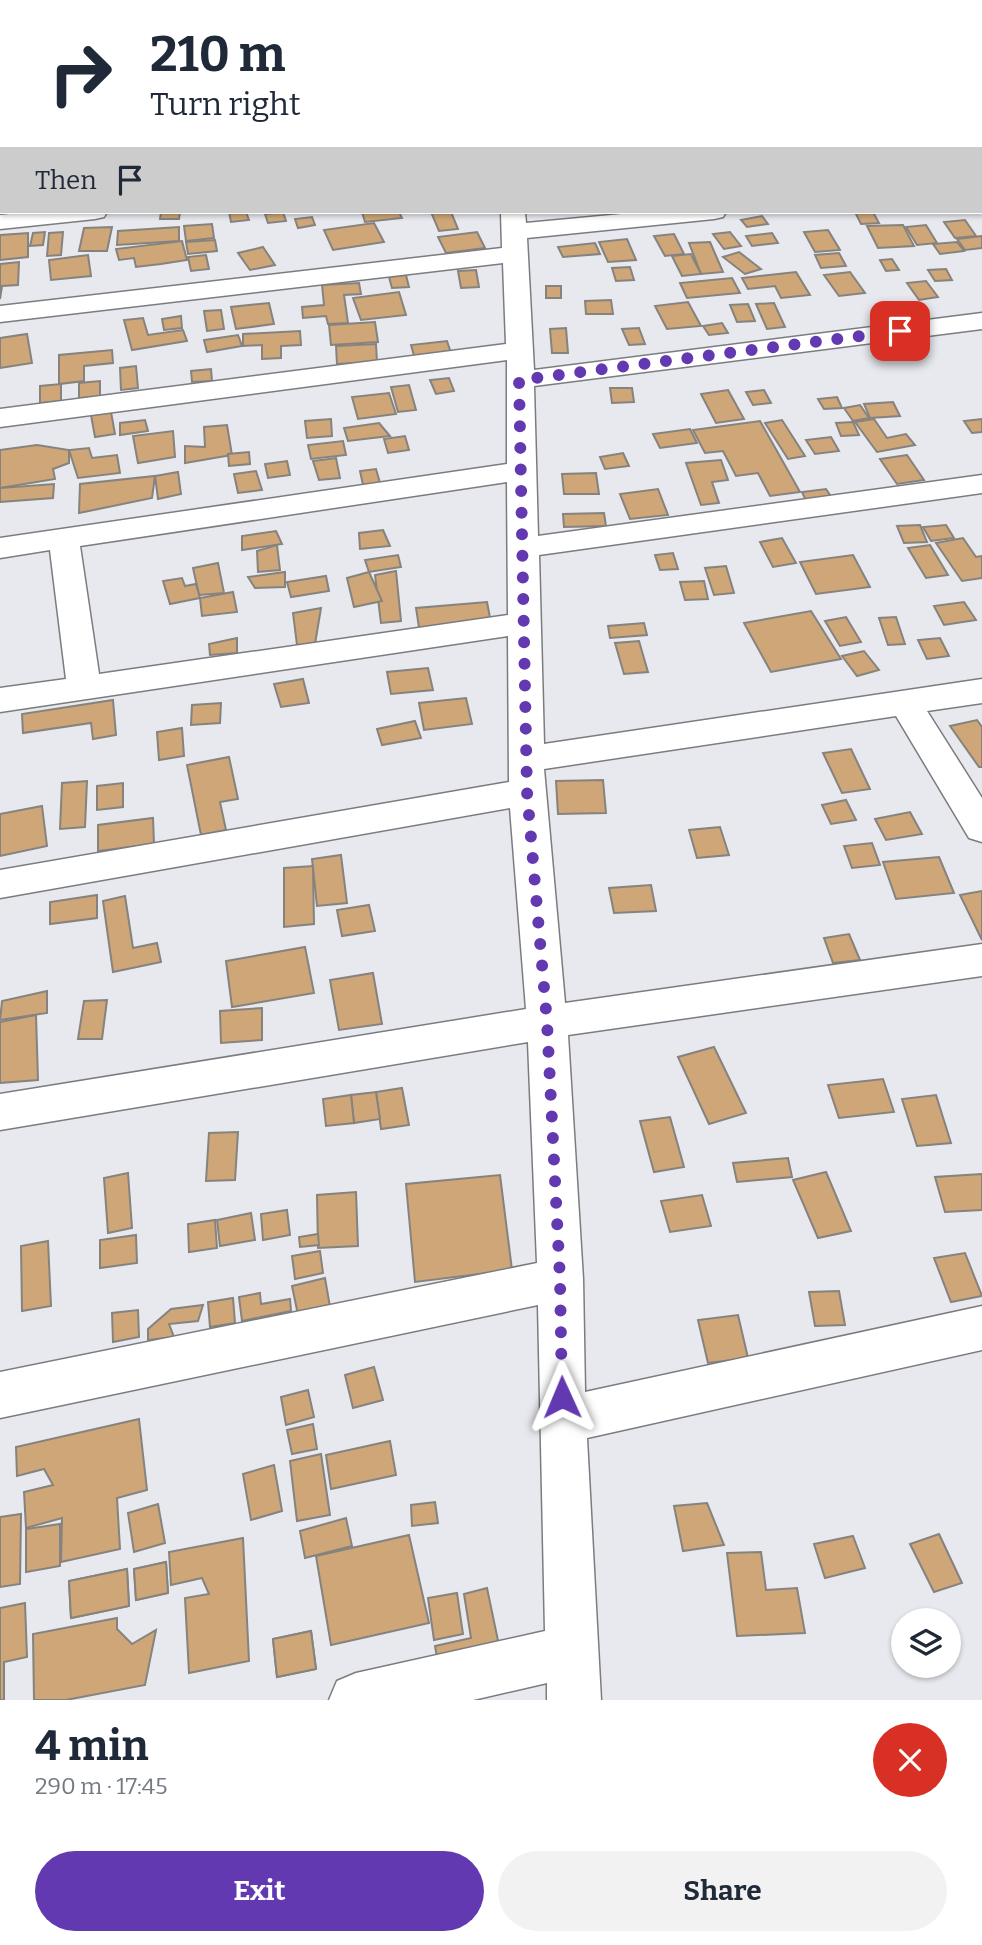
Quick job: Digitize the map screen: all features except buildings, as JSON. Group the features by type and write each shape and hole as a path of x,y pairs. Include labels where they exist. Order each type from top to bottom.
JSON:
{"street":[{"path":"0,222 75,214"},
{"path":"0,314 514,233 695,214"},
{"path":"356,1700 573,1675 562,1420 560,1279 547,1022 528,775 514,233"},
{"path":"0,418 982,321"},
{"path":"0,548 522,471"},
{"path":"521,548 982,484"},
{"path":"64,539 84,685"},
{"path":"0,699 526,623"},
{"path":"0,884 528,775 982,691"},
{"path":"905,704 982,828"},
{"path":"0,1112 547,1022 982,960"},
{"path":"0,1395 560,1279"},
{"path":"562,1420 982,1328"}],"route":[{"path":"562,1397 560,1279 547,1022 527,792 526,623 521,548 519,380 900,331"}]}
